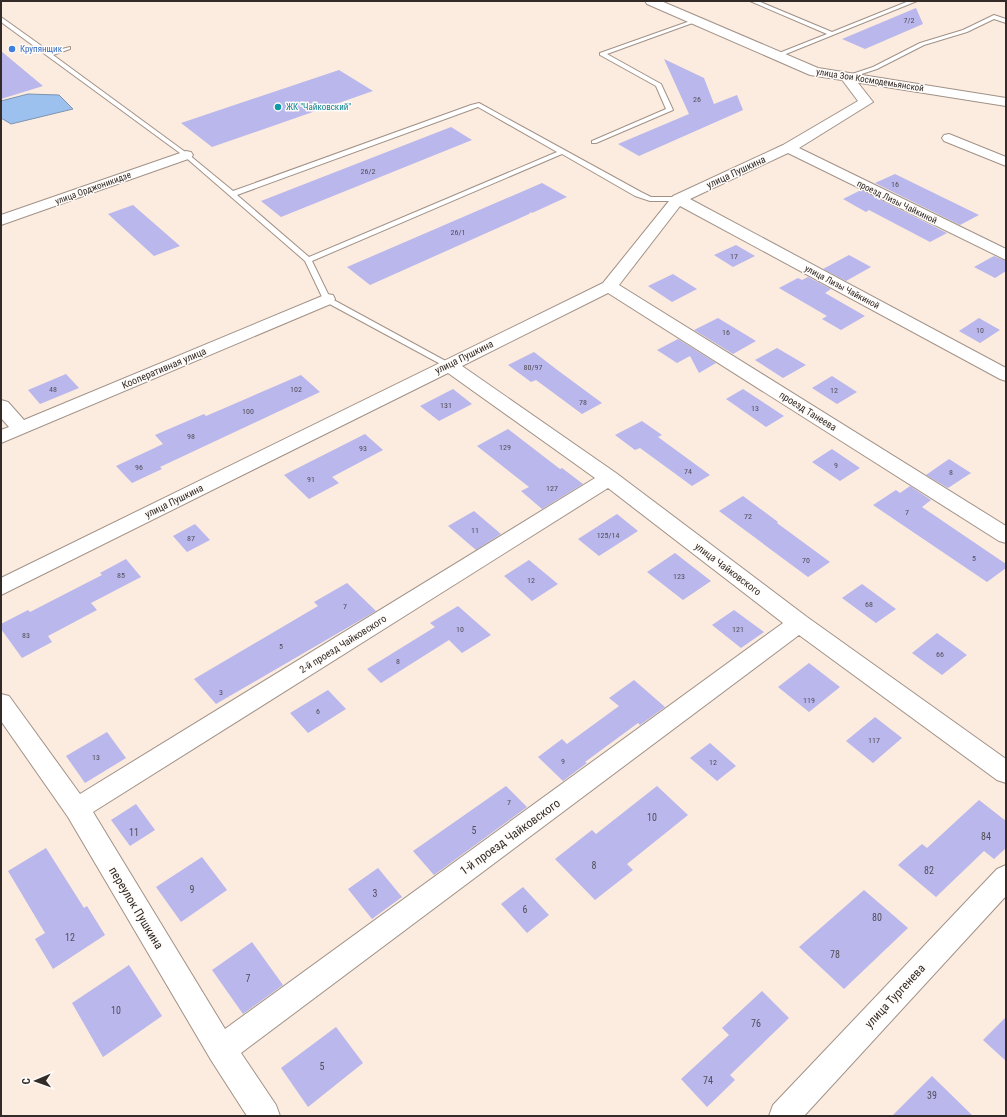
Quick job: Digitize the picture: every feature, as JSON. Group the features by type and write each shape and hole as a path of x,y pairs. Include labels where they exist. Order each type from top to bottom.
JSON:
{"street":[{"name":"улица Зои Космодемьянской","path":"651,1 815,72 1006,102"},
{"name":"улица Пушкина","path":"1,587 609,286 678,199 788,148 866,102 846,77"},
{"path":"949,138 1006,162"},
{"name":"проезд Лизы Чайкиной","path":"788,148 1006,255"},
{"name":"улица Орджоникидзе","path":"1,220 186,155"},
{"name":"улица Лизы Чайкиной","path":"678,199 1006,376"},
{"name":"проезд Танеева","path":"609,286 1006,536"},
{"name":"Кооперативная улица","path":"1,437 327,299"},
{"name":"улица Чайковского","path":"449,365 609,478 799,623 1006,773"},
{"path":"1,406 21,429"},
{"name":"2-й проезд Чайковского","path":"77,809 609,478"},
{"name":"1-й проезд Чайковского","path":"221,1050 799,623"},
{"name":"переулок Пушкина","path":"1,703 77,809 221,1050 265,1116"},
{"name":"улица Тургенева","path":"784,1116 1006,877"}],"lane":[{"path":"753,1 833,34"},
{"path":"776,56 914,1"},
{"path":"846,77 875,68 922,44 965,31 994,16 1006,21"},
{"path":"1,19 186,155 232,194 308,260 327,299 449,365"},
{"path":"594,142 670,110 659,85 602,54 695,21"},
{"path":"49,54 68,48"},
{"path":"232,194 473,106 483,106 638,194 650,198 678,199"},
{"path":"308,260 562,152"}],"water":[{"path":"28,94 59,95 73,109 11,124 1,118 1,101"}],"building":[{"path":"916,8 923,24 865,49 842,39"},
{"path":"1,51 43,86 1,99"},
{"path":"664,59 704,78 714,104 737,95 743,110 639,156 618,144 689,114"},
{"name":"ЖК \"Чайковский\"","path":"339,70 373,91 212,147 181,123"},
{"path":"451,127 472,140 281,217 261,201"},
{"path":"895,174 979,215 960,225 875,183"},
{"path":"542,183 567,197 370,285 347,267"},
{"path":"861,190 947,233 930,242 869,210 866,212 843,199"},
{"path":"133,205 180,246 154,256 108,214"},
{"path":"736,245 755,256 733,267 714,255"},
{"path":"849,255 871,267 846,281 823,269"},
{"path":"994,256 1006,261 1006,271 995,278 974,267"},
{"path":"673,274 697,289 672,302 648,286"},
{"path":"808,277 831,289 825,293 865,316 841,330 822,319 827,316 779,288 798,278 802,280"},
{"path":"718,318 756,341 733,354 694,330"},
{"path":"979,318 1000,330 980,343 959,331"},
{"path":"678,339 716,363 699,373 690,356 677,363 657,350"},
{"path":"777,348 806,365 783,378 755,360"},
{"path":"534,352 602,403 582,414 536,380 531,382 508,365"},
{"path":"66,374 79,388 40,404 28,390"},
{"path":"301,375 320,392 160,467 162,469 132,483 116,466 163,444 155,435 204,414 206,416"},
{"path":"832,376 857,392 837,404 812,388"},
{"path":"453,389 472,404 439,421 420,406"},
{"path":"743,389 784,416 766,427 726,399"},
{"path":"642,421 662,435 658,437 710,475 692,486 640,448 635,450 615,435"},
{"path":"508,429 560,469 562,468 583,484 542,509 521,491 529,487 477,446"},
{"path":"365,434 383,450 332,477 339,483 309,499 284,475"},
{"path":"832,449 860,468 840,481 812,462"},
{"path":"949,459 971,473 948,488 926,475"},
{"path":"910,486 931,500 922,507 1006,564 1006,568 987,582 873,505 896,490 900,493"},
{"path":"743,496 830,562 808,577 719,511"},
{"path":"474,511 501,534 476,550 448,526"},
{"path":"617,514 638,531 599,556 578,539"},
{"path":"195,524 210,540 187,552 173,536"},
{"path":"675,553 711,581 683,600 647,572"},
{"path":"126,559 141,577 91,603 97,610 48,636 52,642 22,658 1,629 1,624 28,610 30,612 102,575 100,573"},
{"path":"529,560 558,584 532,601 504,576"},
{"path":"347,583 376,611 216,704 194,679 318,606 314,602"},
{"path":"862,584 896,609 876,623 842,598"},
{"path":"458,606 491,635 462,653 449,640 381,683 367,669 435,627 430,623"},
{"path":"734,610 764,632 741,648 712,625"},
{"path":"937,633 967,655 942,675 912,653"},
{"path":"809,663 840,687 809,712 778,687"},
{"path":"634,680 665,707 640,725 638,723 585,762 587,763 563,781 538,757 562,739 567,744 619,706 609,698"},
{"path":"328,690 346,709 308,733 290,713"},
{"path":"875,717 902,738 873,763 846,741"},
{"path":"107,732 126,758 85,783 66,756"},
{"path":"710,743 736,766 717,781 690,758"},
{"path":"506,786 527,807 434,875 413,851"},
{"path":"657,786 688,815 627,864 633,870 595,900 555,859 592,830 596,834"},
{"path":"979,800 1006,821 1006,848 994,859 984,851 936,897 898,865 922,844 927,848"},
{"path":"136,804 155,830 130,846 111,820"},
{"path":"46,848 84,908 87,906 105,935 53,969 35,939 45,933 8,871"},
{"path":"202,857 227,890 181,922 156,887"},
{"path":"378,868 402,897 372,919 348,889"},
{"path":"523,887 549,915 527,933 501,904"},
{"path":"864,890 908,928 844,989 799,947"},
{"path":"252,942 283,985 243,1014 212,970"},
{"path":"129,965 162,1016 103,1057 72,1003"},
{"path":"762,991 789,1018 730,1075 735,1080 707,1107 681,1079 729,1035 722,1028"},
{"path":"1006,1017 1006,1061 983,1040"},
{"path":"336,1027 363,1063 308,1107 281,1068"},
{"path":"932,1076 973,1116 892,1116"}],"place":[{"name":"Крупянщик","path":"12,49"},
{"name":"ЖК \"Чайковский\"","path":"278,107"}]}
